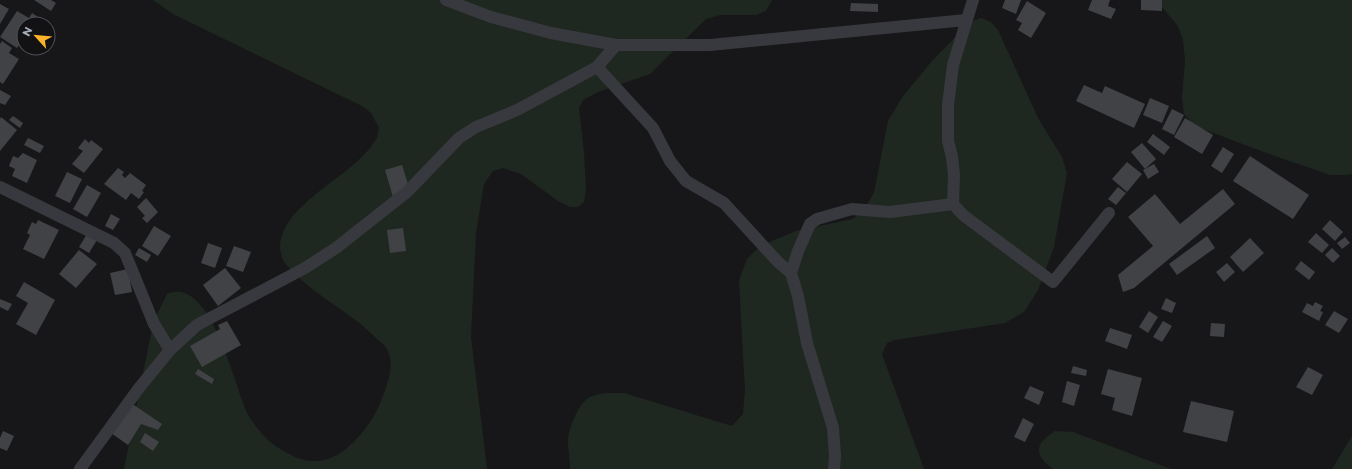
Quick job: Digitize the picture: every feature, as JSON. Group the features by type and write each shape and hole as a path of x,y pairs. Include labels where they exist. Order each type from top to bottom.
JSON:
{"street":[{"path":"446,0 488,16 551,33 616,45 710,45 966,20"},
{"path":"973,0 952,65 948,105 948,141 954,175 953,204 963,215 1053,282 1110,213"},
{"path":"80,469 138,388 170,350 197,325 305,268 336,248 407,192 459,138 476,127 517,110 597,67 616,45"},
{"path":"597,67 653,128 670,162 686,181 724,203 778,262 791,272"},
{"path":"0,187 77,224 114,243 120,248 125,254 154,324 170,350"},
{"path":"834,469 835,456 833,428 807,343 798,296 791,272 798,251 810,224 817,219 852,209 890,212 953,204"}],"shaded area":[{"path":"153,0 772,0 766,11 756,15 720,15 706,19 650,74 598,92 583,100 579,108 586,188 584,202 578,207 570,207 558,201 521,174 503,168 493,171 484,184 476,233 471,337 487,469 124,469 153,323 167,294 183,293 197,302 210,318 250,418 270,441 295,457 308,461 328,459 335,456 354,442 375,415 379,407 388,380 391,364 389,354 385,346 354,319 306,284 295,274 284,261 280,248 284,230 293,216 320,190 365,154 376,140 379,128 371,113 362,106 173,14"},
{"path":"1156,0 1352,0 1352,174 1330,175 1195,126 1184,114 1182,98 1185,61 1183,40 1178,26"},
{"path":"981,18 991,22 998,30 1038,118 1062,157 1067,173 1054,247 1038,290 1024,312 1005,323 895,340 887,343 882,354 924,469 570,469 568,436 572,423 582,404 594,395 624,393 732,426 743,414 745,391 739,280 747,259 760,246 796,231 853,219 865,208 874,193 888,121 903,96 932,61 970,22"},
{"path":"1055,431 1073,432 1171,469 1053,469 1046,464 1039,454 1039,449 1040,444"},
{"path":"1352,436 1352,469 1332,469"}],"building":[{"path":"34,0 51,0 56,3 51,11"},
{"path":"1005,0 1021,0 1016,14 1002,8"},
{"path":"1092,0 1110,0 1108,6 1116,9 1111,19 1088,10"},
{"path":"1141,0 1162,0 1162,11 1141,10"},
{"path":"1027,1 1046,13 1031,38 1018,30 1022,23 1016,20"},
{"path":"851,3 878,4 878,12 850,11"},
{"path":"0,4 9,9 0,24"},
{"path":"17,11 26,16 16,16 16,47 0,37"},
{"path":"2,41 12,48 9,53 19,59 3,84 0,82 0,44"},
{"path":"1084,85 1102,93 1105,86 1145,104 1134,128 1076,101"},
{"path":"0,90 11,96 5,105 0,103"},
{"path":"1150,98 1169,106 1162,123 1143,115"},
{"path":"1172,109 1184,115 1174,135 1162,129"},
{"path":"13,116 23,123 20,128 9,120"},
{"path":"1,117 17,130 0,151 0,119"},
{"path":"1185,118 1213,135 1202,154 1174,137"},
{"path":"1153,134 1170,147 1164,155 1147,142"},
{"path":"28,138 44,146 40,153 24,145"},
{"path":"85,139 89,143 91,140 103,149 84,173 72,164 83,151 78,148"},
{"path":"1142,143 1156,159 1145,169 1131,152"},
{"path":"1223,147 1234,154 1222,173 1211,166"},
{"path":"23,153 37,160 27,183 12,176 15,169 9,166 13,156 18,158"},
{"path":"1250,156 1309,195 1293,219 1233,181"},
{"path":"1127,162 1142,174 1127,192 1112,179"},
{"path":"1154,164 1159,172 1148,179 1143,170"},
{"path":"402,165 408,184 393,197 385,170"},
{"path":"118,168 124,172 122,175 125,178 130,173 146,185 142,191 144,192 139,199 131,193 126,200 104,184"},
{"path":"67,172 82,179 70,203 55,196"},
{"path":"87,185 101,193 87,217 73,209"},
{"path":"1118,187 1126,193 1116,205 1108,199"},
{"path":"1223,189 1235,204 1134,288 1123,292 1118,275 1153,246 1128,217 1155,194 1180,224"},
{"path":"146,198 158,212 147,223 142,218 145,216 137,207"},
{"path":"111,214 120,219 113,230 105,226"},
{"path":"38,220 59,230 44,259 23,249 30,235 27,233 32,222 36,224"},
{"path":"1330,220 1343,232 1335,241 1322,229"},
{"path":"154,226 171,236 158,256 142,246"},
{"path":"403,228 406,251 390,253 387,230"},
{"path":"1316,233 1329,245 1322,253 1308,242"},
{"path":"87,234 97,240 89,253 79,247"},
{"path":"1207,236 1215,248 1177,275 1169,264"},
{"path":"1345,237 1350,243 1342,249 1337,243"},
{"path":"1250,238 1264,253 1243,272 1230,257"},
{"path":"208,243 222,248 215,268 201,263"},
{"path":"234,246 251,252 243,272 226,266"},
{"path":"139,248 151,255 147,262 135,255"},
{"path":"1332,248 1340,256 1333,263 1325,255"},
{"path":"79,250 97,264 76,288 59,274"},
{"path":"1301,261 1315,272 1309,280 1295,269"},
{"path":"1227,263 1235,272 1224,282 1216,272"},
{"path":"225,268 241,288 218,306 203,285"},
{"path":"128,269 132,292 115,295 110,273"},
{"path":"24,282 55,300 36,335 16,324 28,303 16,296"},
{"path":"1166,298 1176,303 1172,313 1161,309"},
{"path":"0,299 12,304 8,311 0,307"},
{"path":"1315,302 1323,306 1320,311 1323,312 1319,321 1302,312 1307,303 1313,306"},
{"path":"1149,311 1158,317 1148,333 1139,327"},
{"path":"1334,311 1348,319 1339,333 1325,325"},
{"path":"227,321 241,345 202,367 190,346 220,329 218,325"},
{"path":"1163,321 1172,326 1162,342 1153,337"},
{"path":"1211,323 1225,324 1224,337 1210,336"},
{"path":"1110,328 1132,335 1127,349 1105,341"},
{"path":"1073,366 1087,370 1086,376 1071,373"},
{"path":"1308,367 1323,375 1312,395 1296,387"},
{"path":"198,369 214,379 212,384 195,374"},
{"path":"1108,369 1142,378 1132,416 1112,410 1115,398 1101,394"},
{"path":"1067,381 1080,385 1074,406 1062,402"},
{"path":"1030,386 1044,392 1039,405 1024,398"},
{"path":"1191,401 1234,411 1227,442 1183,432"},
{"path":"131,403 162,424 158,430 141,424 128,445 111,433"},
{"path":"1023,418 1034,424 1025,442 1014,437"},
{"path":"3,431 14,436 7,451 0,448 0,438"},
{"path":"145,433 159,442 153,451 140,442"}]}
